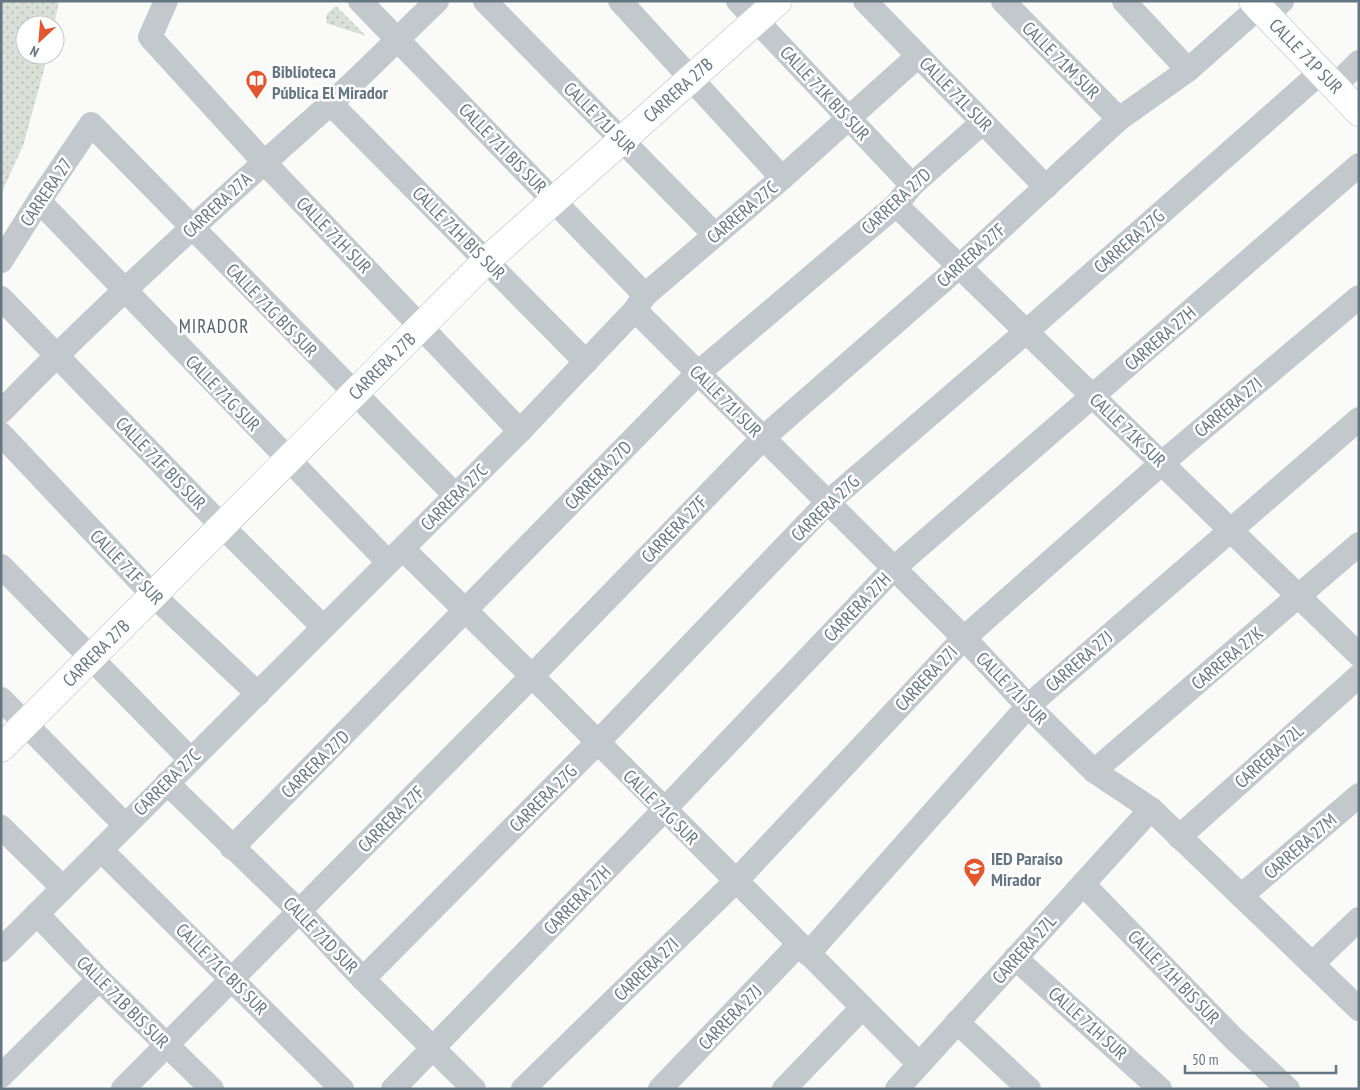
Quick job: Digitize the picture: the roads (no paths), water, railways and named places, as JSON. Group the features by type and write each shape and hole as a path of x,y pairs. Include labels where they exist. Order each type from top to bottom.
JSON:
{"street":[{"name":"CALLE 71H SUR","path":"166,1 150,37 263,161 520,431"},
{"name":"CALLE 71I BIS SUR","path":"360,1 554,201 640,303"},
{"name":"CARRERA 27A","path":"1,412 56,355 263,161 330,103 436,1"},
{"name":"CALLE 71J SUR","path":"485,1 715,235"},
{"path":"620,1 782,178"},
{"name":"CARRERA 27B","path":"1,748 486,260 692,78 748,11 778,1"},
{"name":"CALLE 71L SUR","path":"865,1 1046,187"},
{"name":"CALLE 71M SUR","path":"1003,1 1120,120"},
{"path":"1124,1 1188,70"},
{"name":"CARRERA 27F","path":"123,1089 165,1044 232,979 532,676 763,438 960,266 1120,120 1188,70 1265,6"},
{"name":"CALLE 71P SUR","path":"1265,6 1359,112"},
{"name":"CALLE 71K BIS SUR","path":"748,11 912,185"},
{"name":"CARRERA 27C","path":"1,950 520,431 640,303 918,56"},
{"name":"CARRERA 27G","path":"363,979 597,743 828,502 1027,331 1328,79 1359,62"},
{"name":"CALLE 71H BIS SUR","path":"330,103 586,362"},
{"name":"CARRERA 27D","path":"232,848 698,373 896,204 912,185 982,122"},
{"name":"CARRERA 27","path":"1,261 39,201 92,124"},
{"name":"CALLE 71G BIS SUR","path":"92,124 354,394 455,495"},
{"name":"CARRERA 27H","path":"393,1089 433,1050 664,810 894,568 1359,165"},
{"name":"CALLE 71G SUR","path":"39,201 288,460 395,555 466,611 919,1064"},
{"name":"CALLE 71K SUR","path":"896,204 1359,655"},
{"name":"CARRERA 27I","path":"523,1089 736,881 964,638 1162,463 1359,297"},
{"name":"CALLE 71F BIS SUR","path":"1,298 222,526 324,627"},
{"name":"CALLE 71I SUR","path":"640,303 698,373 964,638 1028,706 1094,771 1151,809 1359,1009"},
{"name":"CARRERA 27J","path":"660,1089 804,949 1028,706 1359,419"},
{"name":"CALLE 71F SUR","path":"1,434 153,595 258,694"},
{"name":"CARRERA 27K","path":"1094,771 1359,544"},
{"path":"1,566 190,759"},
{"name":"CARRERA 72L","path":"1179,837 1359,676"},
{"path":"1,699 125,825"},
{"name":"CALLE 71D SUR","path":"167,783 299,911 363,979 474,1089"},
{"name":"CARRERA 27M","path":"1241,896 1359,795"},
{"name":"CARRERA 27L","path":"896,1089 1151,809"},
{"path":"1,827 62,888"},
{"name":"CALLE 71C BIS SUR","path":"100,850 342,1089"},
{"name":"CALLE 71H BIS SUR","path":"1083,884 1234,1039 1288,1089"},
{"name":"CALLE 71B BIS SUR","path":"37,914 98,979 212,1089"},
{"path":"1312,964 1359,920"},
{"name":"CALLE 71H SUR","path":"1015,958 1160,1089"},
{"path":"1,1076 98,979"},
{"path":"784,1089 862,1008"},
{"path":"957,1022 1029,1089"}],"place":[{"name":"Biblioteca Pública El Mirador","path":"256,100"},
{"name":"IED Paraíso Mirador","path":"975,887"}],"district":[{"name":"MIRADOR","path":"214,326"}]}
